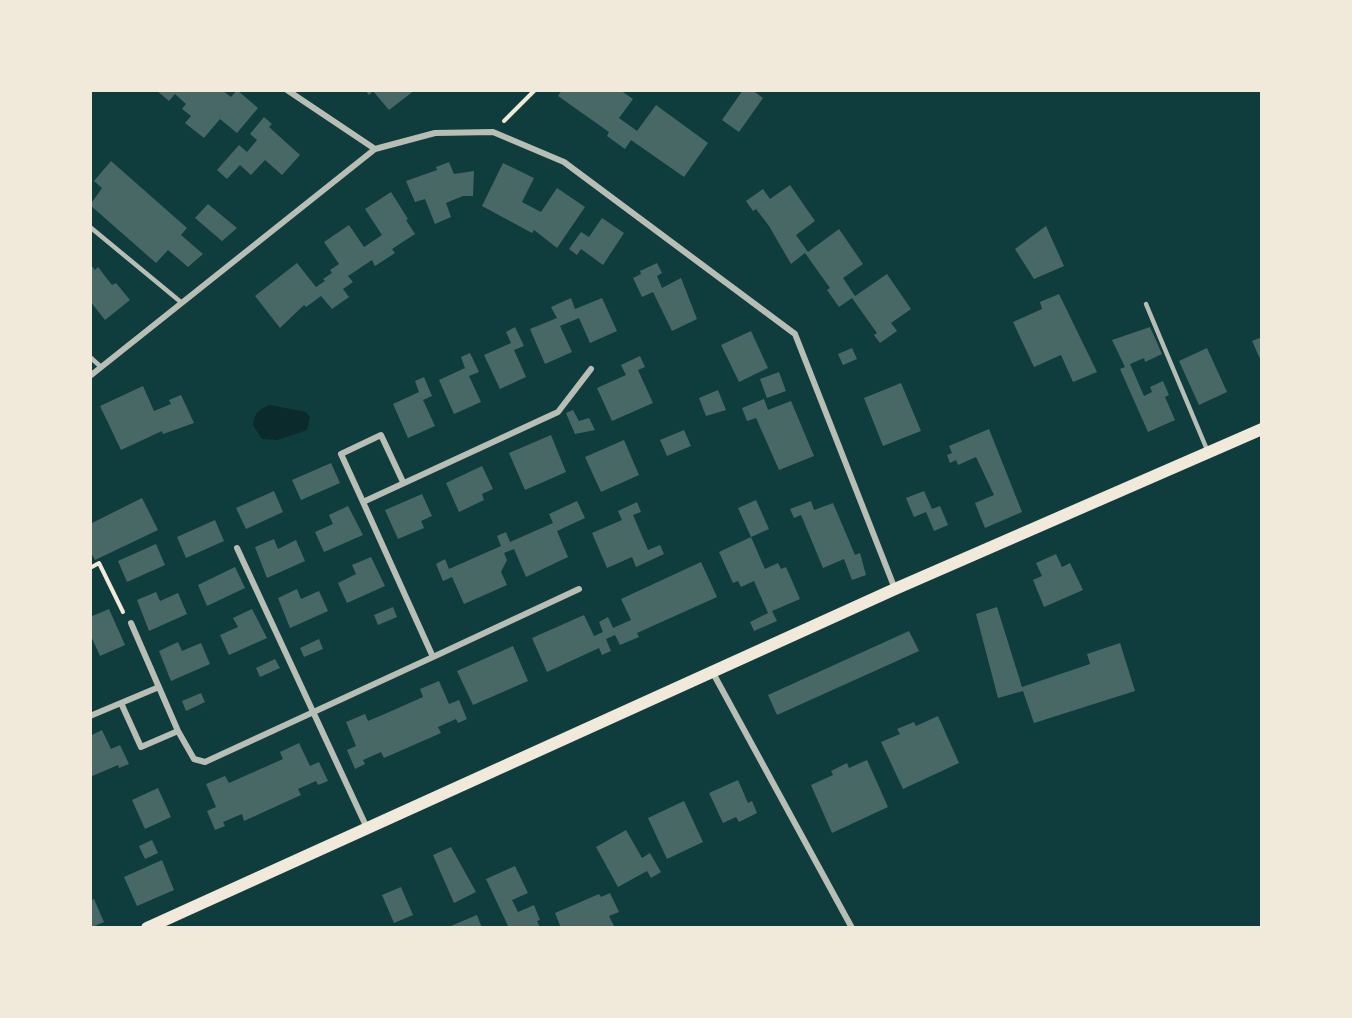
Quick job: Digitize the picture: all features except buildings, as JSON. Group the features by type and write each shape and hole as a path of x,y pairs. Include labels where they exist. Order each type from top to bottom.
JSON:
{"main road":[{"path":"147,928 713,673 895,588 1262,429"}],"street":[{"path":"288,90 375,149"},
{"path":"90,376 375,149 435,133 493,132 564,162 795,334 895,588"},
{"path":"363,502 558,412 591,369"},
{"path":"404,482 381,435 341,454 433,657"},
{"path":"237,548 367,828"},
{"path":"131,623 178,731 194,759 205,762 579,590"},
{"path":"713,673 852,928"},
{"path":"90,716 159,687"},
{"path":"121,703 141,747 178,731"}],"lane":[{"path":"90,226 182,303"},
{"path":"1146,304 1208,452"},
{"path":"90,357 101,367"}],"path":[{"path":"493,132 535,90"},
{"path":"90,568 99,562 126,619 131,623"}],"water":[{"path":"270,405 306,412 310,417 307,430 277,440 262,439 253,425 258,412"}]}
